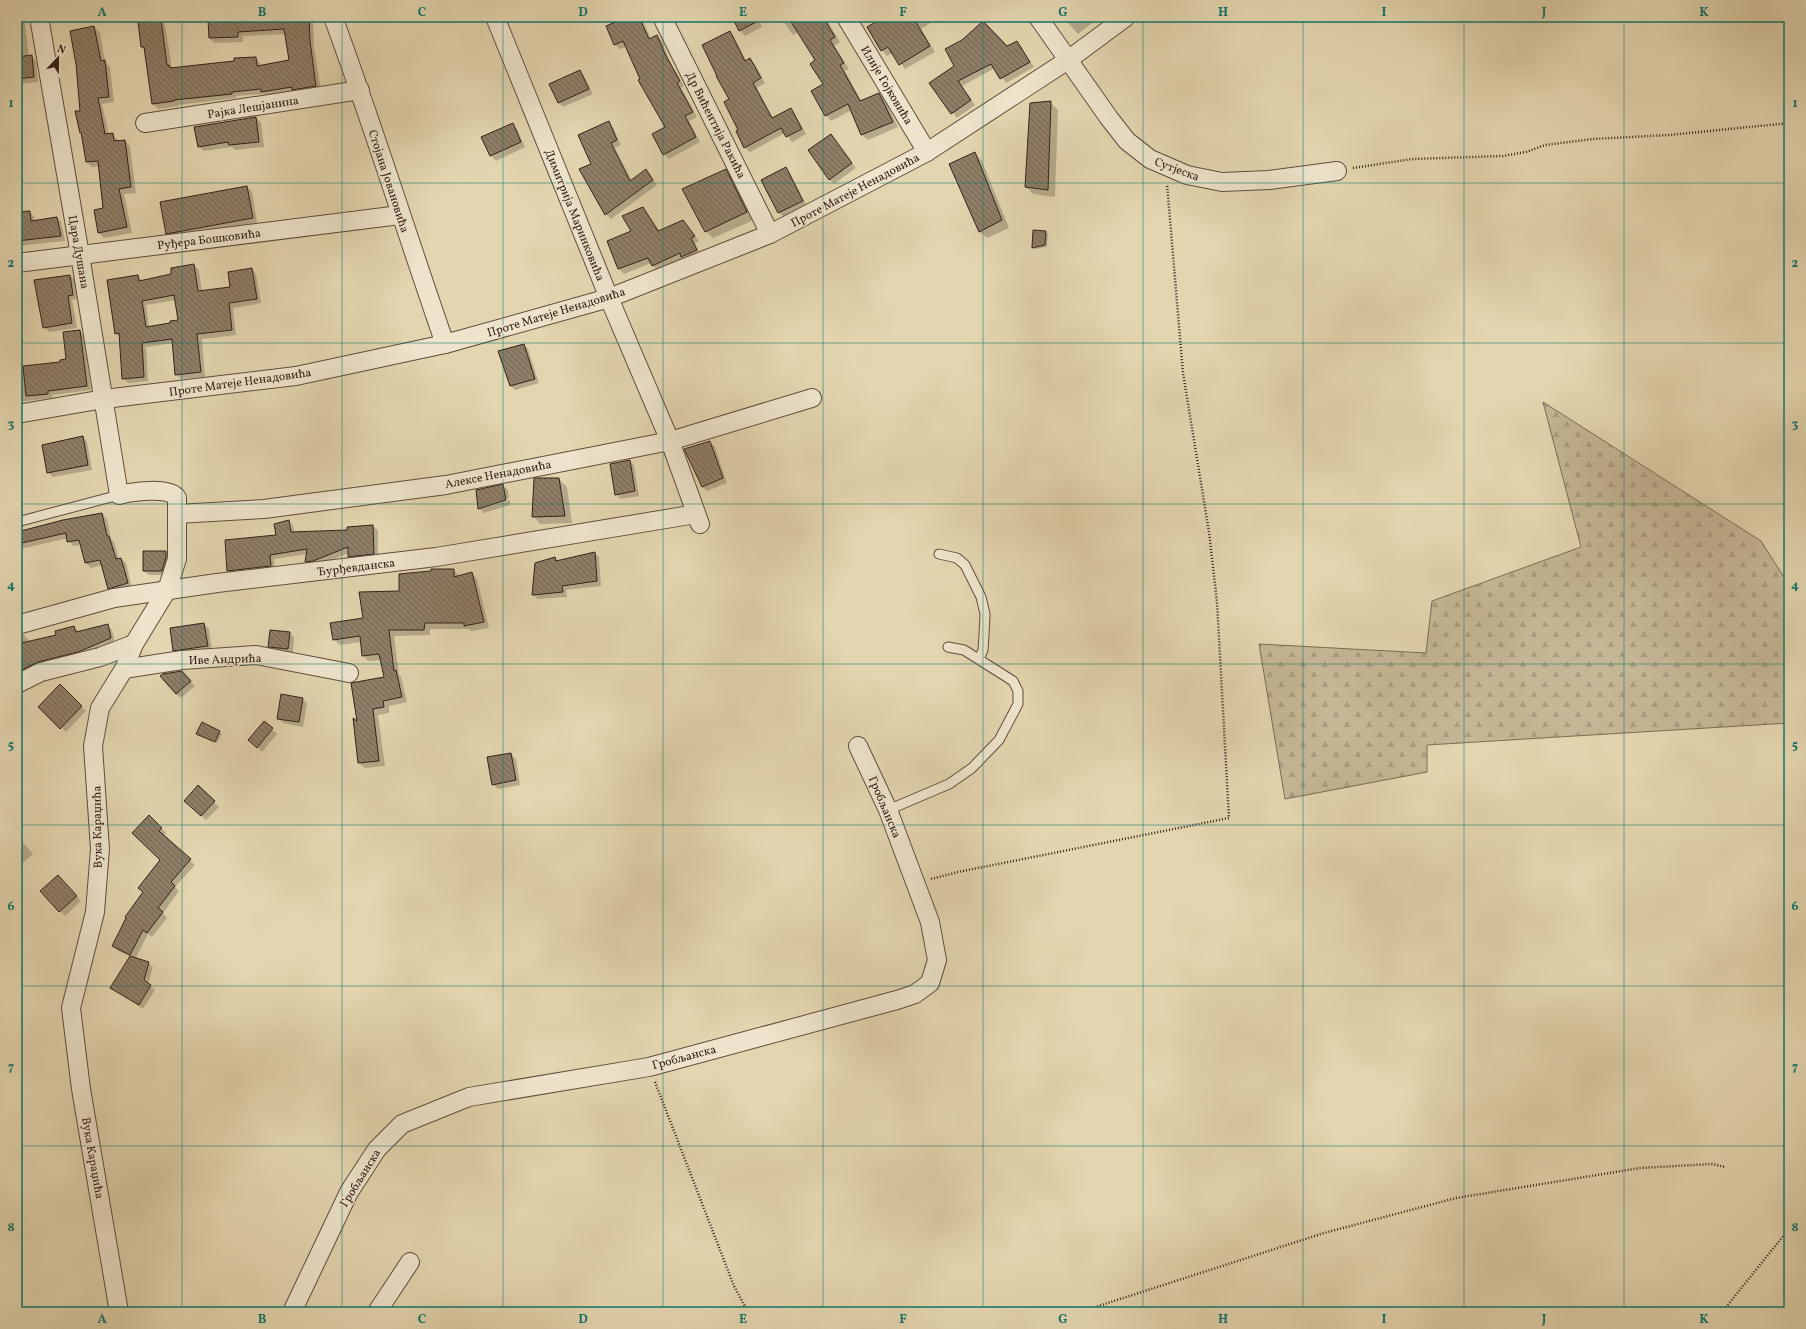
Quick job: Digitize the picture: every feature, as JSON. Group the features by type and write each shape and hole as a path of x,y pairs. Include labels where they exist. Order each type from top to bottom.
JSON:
{"street":[{"name":"Стојана Јовановића","path":"333,17 360,90 400,215 445,344"},
{"name":"Димитрија Маринковића","path":"495,17 609,298 670,441 698,519"},
{"name":"Др Вићентија Ракића","path":"662,17 770,234"},
{"name":"Илије Гојковића","path":"846,17 927,152"},
{"name":"Сутјеска","path":"1038,17 1109,118 1127,141 1150,159 1187,175 1222,182 1269,180 1336,171"},
{"name":"Проте Матеје Ненадовића","path":"17,414 104,399 296,376 445,344 609,298 770,234 927,152 1068,60 1126,17"},
{"name":"Цара Душана","path":"43,18 118,491"},
{"name":"Рајка Лешјанина","path":"145,123 360,90"},
{"name":"Руђера Бошковића","path":"17,263 400,215"},
{"name":"Алексе Ненадовића","path":"177,514 264,509 446,485 670,441 812,398"},
{"name":"Вука Караџића","path":"118,491 126,493 165,491 175,495 177,498 177,559 167,590 134,644 124,669 100,708 93,746 100,849 95,912 71,1008 81,1089 119,1312"},
{"name":"Ђурђевданска","path":"17,625 114,598 167,590 436,557 698,519"},
{"path":"17,684 41,672 100,657 134,644"},
{"name":"Иве Андрића","path":"124,669 182,660 256,656 349,673"},
{"name":"Гробљанска","path":"292,1312 349,1192 377,1149 402,1124 468,1097 649,1067 889,1002 915,994 930,983 938,960 930,922 888,810 858,746"},
{"path":"377,1312 410,1262"}],"lane":[{"path":"17,522 118,491"},
{"path":"939,554 958,558 965,565 982,597 985,614 984,650 979,659"},
{"path":"888,810 948,784 972,768 999,740 1018,704 1018,691 1013,682 964,650 948,647"}],"path":[{"path":"1336,171 1412,159 1504,156 1526,152 1545,145 1593,139 1669,135 1789,123"},
{"path":"915,883 965,870 1229,818 1217,602 1209,532 1183,373 1166,176 1168,167"},
{"path":"649,1067 734,1286 748,1312"},
{"path":"1080,1312 1324,1233 1456,1198 1640,1168 1712,1164 1725,1167"},
{"path":"1722,1312 1789,1230"}],"green space":[{"path":"1543,402 1761,541 1789,585 1789,723 1427,745 1427,772 1285,799 1259,644 1426,653 1432,601 1581,547"}],"building":[{"path":"211,17 309,17 310,41 316,86 292,90 292,87 261,92 261,89 232,92 232,94 174,100 152,104 144,47 141,47 138,22 161,19 167,65 169,65 170,68 234,61 234,58 256,57 257,66 289,60 284,29 238,32 238,37 209,38 208,20 211,20"},
{"path":"627,17 639,17 649,39 657,35 665,54 680,81 677,83 693,112 685,116 696,137 663,155 652,134 665,127 638,80 640,79 623,41 614,45 606,26"},
{"path":"732,17 766,17 739,31"},
{"path":"788,17 823,17 835,37 830,40 844,63 840,65 860,101 879,93 893,122 861,135 848,104 825,116 811,91 823,84 810,64 815,60"},
{"path":"884,17 913,17 930,46 899,65 888,47 881,51 867,27"},
{"path":"983,21 1007,46 1017,41 1030,62 1000,79 991,64 958,81 971,100 951,114 929,83 954,66 945,49 962,40"},
{"path":"94,26 101,61 105,60 109,97 98,98 105,134 113,133 114,141 125,140 131,187 119,189 127,227 98,233 94,210 103,208 98,161 86,162 81,132 80,133 75,111 80,111 76,64 70,31"},
{"path":"730,31 745,61 750,58 761,78 753,83 772,118 791,108 802,129 786,137 781,128 744,148 736,131 738,130 724,102 729,99 716,76 702,45"},
{"path":"32,55 34,77 17,79 17,57"},
{"path":"580,70 589,89 558,103 549,84"},
{"path":"1051,101 1048,190 1025,187 1030,103"},
{"path":"256,117 259,142 229,145 228,142 198,147 194,127"},
{"path":"609,121 617,140 611,143 630,181 646,169 653,180 605,215 579,169 591,164 578,135"},
{"path":"513,123 521,142 490,156 481,137"},
{"path":"831,134 852,163 829,180 808,150"},
{"path":"975,152 1002,220 979,232 949,164"},
{"path":"786,167 803,201 778,213 761,180"},
{"path":"726,169 747,212 705,232 682,189"},
{"path":"247,186 253,218 166,234 160,202"},
{"path":"643,207 658,231 683,220 695,236 691,238 697,250 681,257 680,253 652,266 648,258 618,269 607,241 631,231 622,216"},
{"path":"30,211 31,221 57,217 61,236 17,241 17,212"},
{"path":"1033,230 1046,231 1045,245 1032,248"},
{"path":"194,264 198,291 230,287 228,272 252,268 257,299 229,303 232,330 197,334 201,372 175,375 172,339 142,343 144,377 122,379 119,333 115,334 107,280 138,275 139,281 171,274 171,268","holes":["174,295 178,320 170,321 170,323 146,327 142,301"]},
{"path":"70,275 73,295 68,296 72,323 43,328 34,280"},
{"path":"80,330 87,386 48,391 48,394 26,396 23,366 60,362 60,360 66,359 63,332"},
{"path":"524,344 535,379 510,386 498,351"},
{"path":"83,436 88,465 47,473 42,445"},
{"path":"710,441 723,478 702,487 684,449"},
{"path":"630,460 635,491 615,495 610,464"},
{"path":"534,478 559,478 565,516 532,517"},
{"path":"503,484 506,500 478,509 476,490"},
{"path":"102,513 107,536 109,536 116,559 121,558 128,583 108,589 100,560 85,563 79,540 67,542 66,533 17,544 17,532 63,520"},
{"path":"289,520 291,532 347,530 347,527 373,525 374,554 348,557 348,547 313,561 305,562 307,549 270,555 271,566 227,571 225,540 276,535 274,524"},
{"path":"143,551 166,551 162,571 143,571"},
{"path":"595,552 597,581 562,586 563,592 532,595 535,563 555,557 556,561"},
{"path":"431,569 454,569 454,577 472,572 484,622 464,626 464,623 425,623 424,630 389,630 394,671 396,670 402,697 383,701 384,707 373,709 379,761 358,763 353,718 357,721 351,683 384,677 379,654 362,656 360,636 333,640 330,623 363,618 359,592 399,591 399,574 431,571"},
{"path":"204,623 208,646 173,651 170,628"},
{"path":"108,624 111,638 78,652 38,662 17,672 17,644 56,635 55,631 74,626 76,632"},
{"path":"270,630 290,632 288,649 268,647"},
{"path":"182,671 191,681 176,694 160,676 163,674"},
{"path":"60,684 82,706 60,729 38,707"},
{"path":"281,694 303,698 299,722 277,719"},
{"path":"264,721 273,728 257,748 248,740"},
{"path":"202,722 220,731 215,742 196,734"},
{"path":"511,753 516,780 492,785 487,757"},
{"path":"198,785 215,801 201,816 184,801"},
{"path":"149,815 162,828 159,831 191,859 171,882 175,886 158,908 163,912 147,933 143,930 130,955 112,946 126,918 125,917 143,892 138,888 160,860 132,833"},
{"path":"58,875 77,896 59,912 40,891"},
{"path":"130,956 149,962 144,980 151,985 139,1005 110,988"}]}
